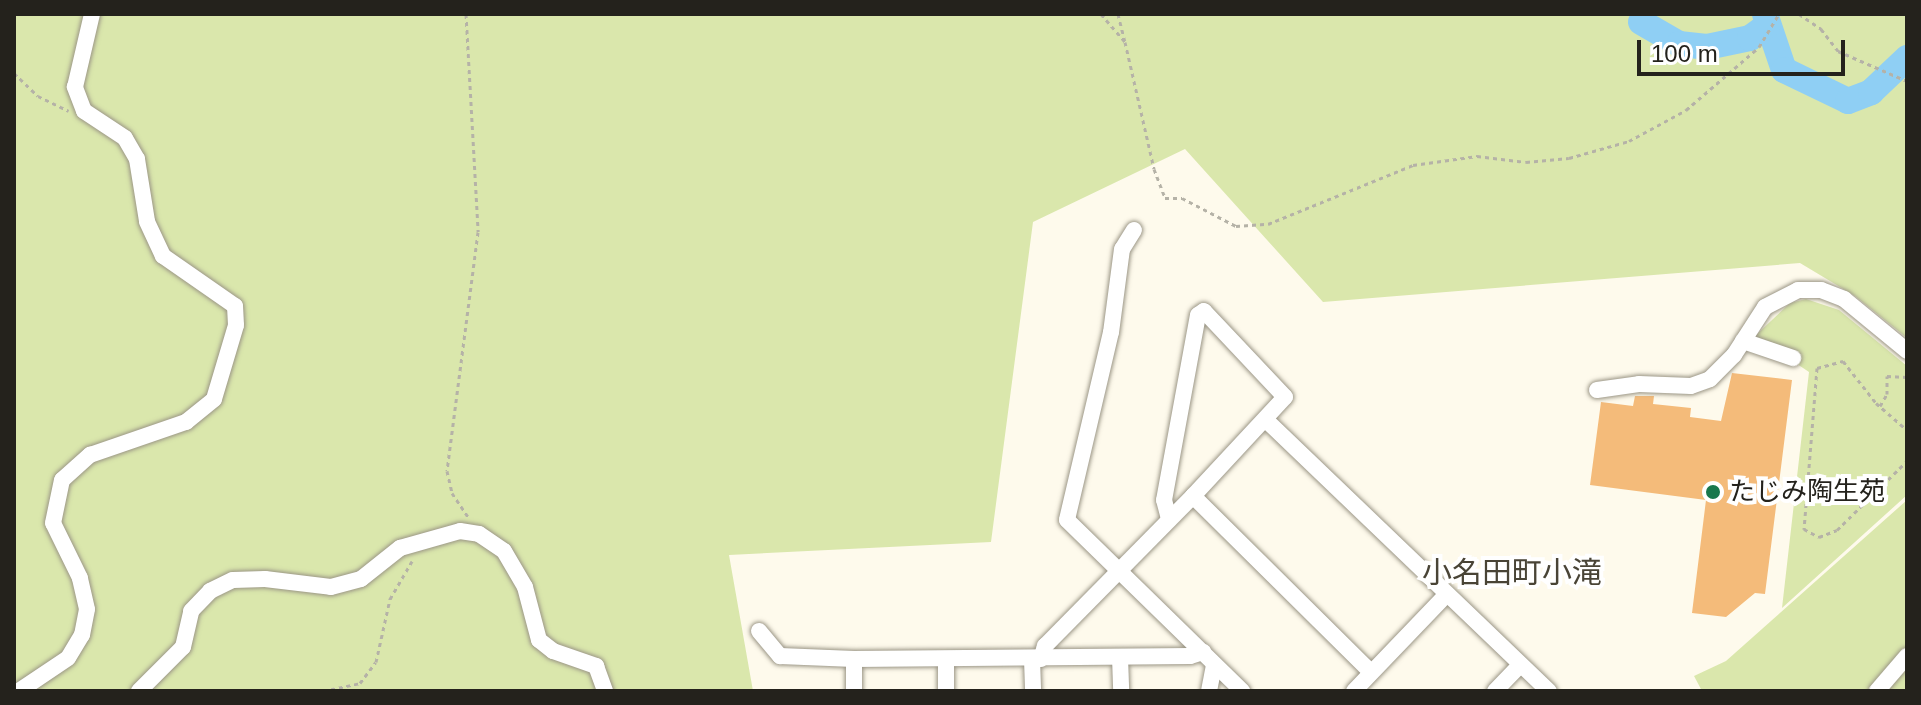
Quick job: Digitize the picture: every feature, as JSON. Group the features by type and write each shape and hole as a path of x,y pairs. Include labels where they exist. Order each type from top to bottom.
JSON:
{"street":[{"path":"19,691 68,658 82,635 87,609 80,578 53,523 51,510 62,480 90,455 186,422 214,399 236,325 235,306 163,256 147,221 137,159 125,138 84,111 75,87 92,14"},
{"path":"1134,230 1122,249 1111,332 1067,520 1121,569 1242,691"},
{"path":"1597,390 1639,384 1691,386 1710,379 1774,300 1809,288 1844,299 1907,351"},
{"path":"1033,691 1036,659 1045,646 1193,496 1285,397 1204,311 1198,315 1164,500 1169,519"},
{"path":"1738,348 1793,358"},
{"path":"1266,420 1549,691"},
{"path":"1193,496 1371,672"},
{"path":"139,691 183,647 191,611 210,591 233,580 265,579 331,587 361,579 400,548 460,531 479,534 513,563 539,640 553,651 596,666 605,691"},
{"path":"1354,691 1447,594"},
{"path":"759,631 780,656 854,659 1208,658"},
{"path":"1877,691 1907,656"},
{"path":"1120,657 1121,691"},
{"path":"1208,658 1209,691"},
{"path":"854,659 854,691"},
{"path":"946,659 946,691"},
{"path":"1495,691 1520,665"}],"path":[{"path":"466,14 478,232 447,471 452,493 479,534"},
{"path":"1101,14 1125,42"},
{"path":"1118,14 1154,169 1165,198 1182,198 1236,226 1268,224 1413,165 1477,156 1526,162 1569,158 1629,141 1686,110 1764,39 1777,16"},
{"path":"1799,14 1821,29 1838,51 1907,81"},
{"path":"14,73 38,96 72,111"},
{"path":"1907,430 1880,406 1843,361 1817,368 1804,529 1819,537 1837,530 1907,461"},
{"path":"1880,406 1887,394 1887,376 1907,377"},
{"path":"323,691 360,683 376,662 390,599 419,543"}],"green space":[{"path":"14,14 1907,14 1907,338 1855,296 1800,263 1323,302 1185,149 1033,222 991,542 729,555 753,691 14,691"},
{"path":"1806,299 1839,310 1907,366 1907,495 1782,608 1809,372 1755,336 1790,303"},
{"path":"1907,500 1907,691 1702,691 1694,676 1726,661"}],"building":[{"name":"たじみ陶生苑","path":"1732,373 1792,380 1765,594 1755,593 1726,617 1692,613 1706,500 1590,485 1601,402 1633,406 1635,396 1654,396 1653,404 1691,408 1690,417 1721,421"}],"waterway":[{"path":"1765,14 1784,70 1848,101 1871,92 1907,58"},
{"path":"1641,22 1679,44 1707,47 1750,38 1768,25"}],"place":[{"name":"たじみ陶生苑","path":"1713,492"}],"district":[{"name":"小名田町小滝","path":"1512,573"}]}
